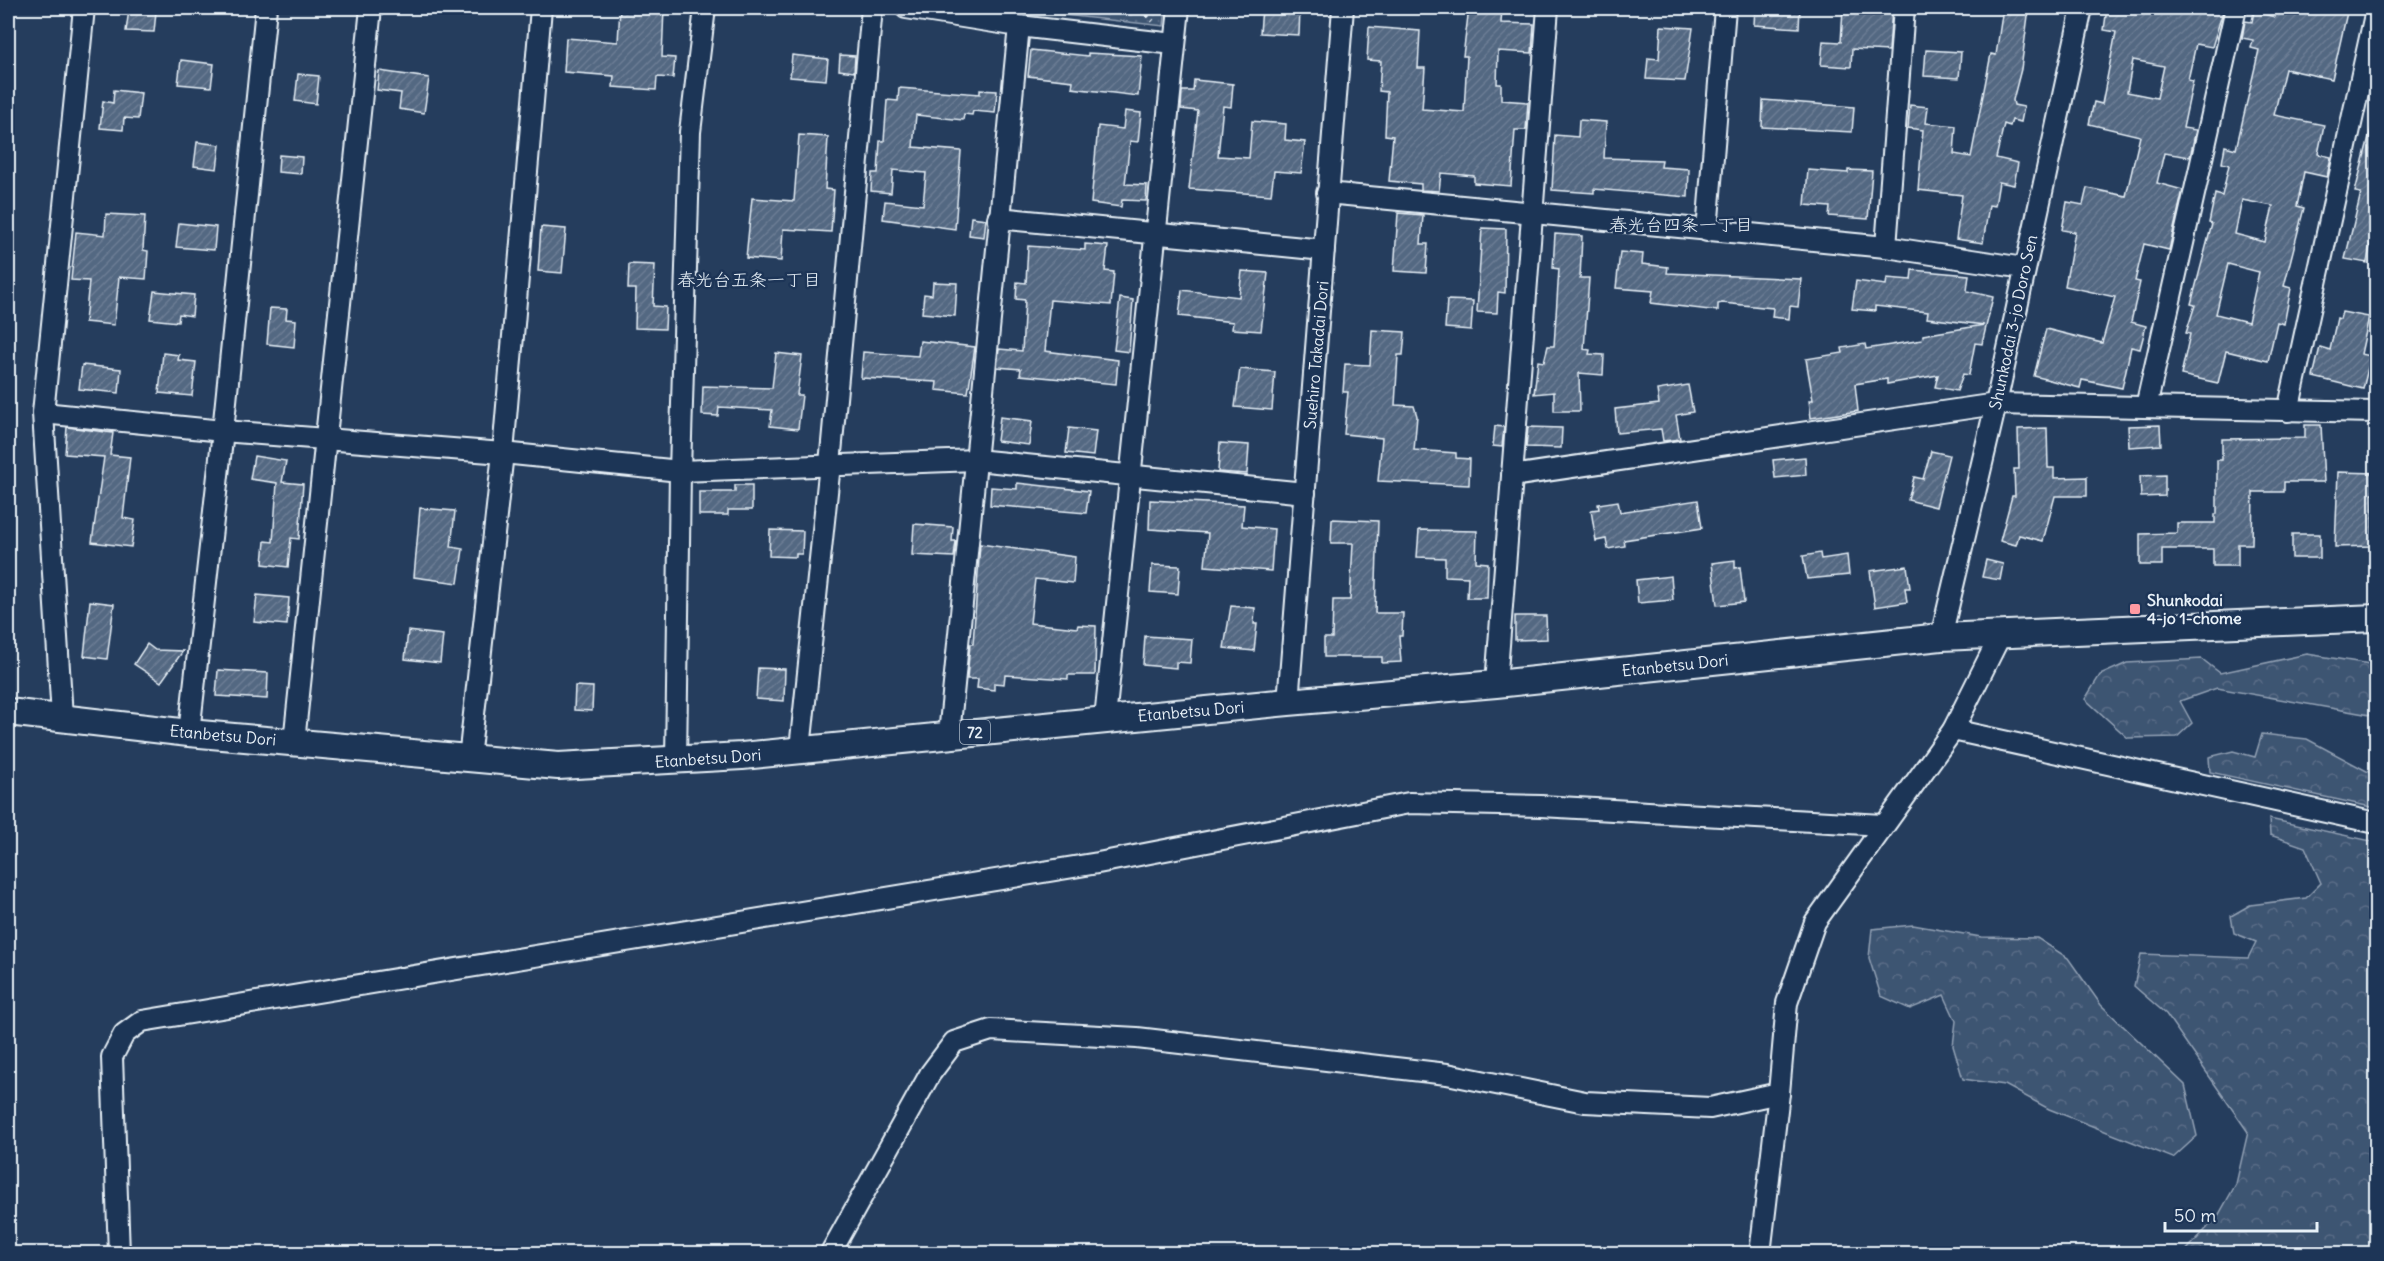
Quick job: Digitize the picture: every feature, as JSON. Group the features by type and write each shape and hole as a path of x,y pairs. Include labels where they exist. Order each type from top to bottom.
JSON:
{"main road":[{"name":"Etanbetsu Dori","path":"8,712 189,733 558,766 676,761 1496,684 2002,632 2376,618"}],"street":[{"path":"62,717 43,413 84,8"},
{"path":"189,733 224,431 266,8"},
{"path":"294,742 324,438 371,8"},
{"path":"469,759 503,453 541,8"},
{"path":"676,761 680,471 690,132 705,8"},
{"path":"800,749 830,464 872,8"},
{"path":"906,8 1019,26 1174,44"},
{"path":"1106,719 1179,8"},
{"name":"Suehiro Takadai Dori","path":"1288,702 1343,8"},
{"path":"1496,684 1530,213 1548,8"},
{"path":"1707,231 1725,8"},
{"path":"1886,247 1905,8"},
{"name":"Shunkodai 3-jo Doro Sen","path":"1941,637 1996,404 2082,8"},
{"path":"2146,407 2236,8"},
{"path":"2288,411 2376,10"},
{"path":"949,735 998,218 1019,26"},
{"path":"1327,193 1886,247 2024,268"},
{"path":"998,218 1324,249"},
{"path":"1512,476 1996,404 2376,412"},
{"path":"43,413 224,431 503,453 680,471 975,460 1305,493"},
{"path":"1760,1254 1779,1093 1786,1003 1815,922 1953,730 2002,632"},
{"path":"1953,730 2376,823"},
{"path":"119,1254 112,1057 124,1034 142,1021 1098,863 1409,803 1541,806 1883,825"},
{"path":"830,1254 930,1074 954,1042 990,1029 1137,1038 1447,1074 1585,1102 1710,1108 1779,1093"}],"green space":[{"path":"1001,8 1166,8 1164,26"},
{"path":"2307,654 2376,665 2376,716 2217,688 2180,701 2192,723 2177,737 2128,738 2085,699 2100,675 2127,663 2202,659 2220,673"},
{"path":"2262,734 2307,739 2376,776 2376,808 2210,772 2209,757 2233,751 2255,757"},
{"path":"2269,819 2376,842 2376,1253 2184,1253 2218,1216 2236,1184 2248,1132 2166,1014 2134,986 2141,954 2248,958 2256,942 2234,933 2231,916 2250,905 2306,898 2321,883 2305,847 2270,835"},
{"path":"1913,925 1981,937 2037,938 2068,958 2101,1005 2185,1085 2197,1136 2173,1158 2049,1109 2005,1085 1963,1079 1953,1046 1956,1021 1944,995 1910,1009 1881,996 1869,958 1872,929"}],"building":[{"path":"620,8 664,8 662,57 675,58 673,78 657,77 656,90 613,87 614,76 564,72 566,38 618,42"},
{"path":"1262,8 1300,8 1299,35 1260,33"},
{"path":"1469,8 1502,8 1501,23 1534,24 1532,53 1498,51 1497,84 1501,84 1501,100 1528,102 1526,130 1515,130 1511,186 1474,183 1474,176 1441,173 1439,191 1421,190 1421,184 1389,181 1393,136 1385,135 1387,92 1379,91 1381,61 1367,60 1369,27 1420,31 1418,68 1425,68 1422,109 1464,112 1467,56 1463,56"},
{"path":"1755,8 1800,8 1799,28 1754,25"},
{"path":"1875,8 1892,8 1889,51 1852,49 1851,67 1821,65 1823,41 1841,42 1843,9 1875,11"},
{"path":"2003,8 2029,8 2021,69 2013,100 2014,105 2024,107 2021,122 2012,120 2010,126 2004,124 1996,158 2018,163 2014,185 1999,182 1995,206 1989,205 1983,243 1956,239 1962,195 1918,190 1923,130 1908,128 1910,105 1928,107 1926,123 1956,126 1954,154 1971,157 1991,54 1996,55"},
{"path":"2107,8 2224,8 2212,47 2196,44 2188,80 2193,81 2183,128 2196,130 2190,157 2164,153 2157,183 2183,190 2169,250 2144,244 2135,281 2140,282 2131,322 2146,326 2140,349 2131,347 2122,388 2082,380 2080,388 2034,376 2046,329 2102,343 2115,297 2065,286 2075,232 2062,230 2067,202 2083,205 2087,188 2126,196 2140,136 2089,124 2094,102 2102,104 2116,32 2104,30","holes":["2133,60 2164,66 2157,98 2127,92"]},
{"path":"2277,8 2348,8 2332,79 2285,69 2274,115 2324,125 2318,154 2331,157 2327,177 2304,172 2297,206 2304,208 2284,286 2291,288 2284,324 2277,322 2268,361 2226,351 2218,383 2181,375 2190,334 2186,333 2195,305 2191,304 2212,224 2209,223 2215,194 2222,196 2229,165 2222,163 2225,146 2236,149 2259,50 2251,48 2253,40 2242,38 2245,21 2252,22 2254,11 2275,17","holes":["2242,200 2273,206 2265,242 2235,234","2228,264 2259,272 2248,322 2216,314"]},
{"path":"129,10 156,12 154,32 126,31"},
{"path":"1661,26 1693,28 1685,81 1646,79 1648,58 1659,59"},
{"path":"1031,50 1088,56 1088,53 1142,56 1138,96 1072,88 1073,81 1028,76"},
{"path":"1926,50 1961,52 1959,78 1924,76"},
{"path":"792,55 828,59 826,80 790,77"},
{"path":"840,55 855,56 854,72 839,70"},
{"path":"181,60 214,64 211,87 178,84"},
{"path":"379,71 429,78 424,113 399,109 401,93 377,90"},
{"path":"298,74 319,76 316,104 295,101"},
{"path":"1194,80 1233,84 1231,107 1223,106 1218,156 1249,158 1252,121 1286,124 1285,140 1305,142 1301,173 1274,171 1271,195 1189,189 1198,111 1181,109 1182,91 1193,91"},
{"path":"899,88 980,94 980,90 997,91 995,113 973,111 972,115 964,114 963,120 916,115 913,147 961,151 955,229 883,219 885,201 923,205 926,173 893,170 891,193 871,191 872,173 878,173 880,141 884,141 887,100 898,101"},
{"path":"114,90 141,93 138,119 124,118 123,130 100,128 103,101 113,103"},
{"path":"1763,100 1854,107 1852,132 1762,127"},
{"path":"1125,111 1141,113 1138,142 1130,141 1125,184 1147,185 1146,201 1122,200 1121,207 1091,203 1098,126 1123,129"},
{"path":"1579,120 1606,122 1604,158 1662,160 1661,167 1689,169 1688,197 1594,189 1594,193 1552,190 1555,135 1578,137"},
{"path":"2371,129 2376,130 2376,229 2373,228 2367,263 2345,259 2361,193 2355,192"},
{"path":"799,135 828,137 825,189 834,190 831,232 783,229 781,261 746,258 752,198 794,201"},
{"path":"197,142 220,145 217,169 194,166"},
{"path":"279,155 302,157 301,174 278,172"},
{"path":"1808,170 1848,173 1848,170 1872,171 1868,219 1829,216 1830,207 1805,205"},
{"path":"1398,213 1423,215 1421,244 1428,244 1426,273 1394,271"},
{"path":"106,214 145,216 143,250 148,251 146,279 119,277 114,325 85,322 89,281 71,280 76,232 105,235"},
{"path":"971,217 986,219 984,237 969,235"},
{"path":"179,223 216,227 214,250 176,247"},
{"path":"541,227 566,229 562,273 538,271"},
{"path":"1482,228 1506,229 1505,293 1498,292 1497,313 1477,312"},
{"path":"1555,234 1582,236 1580,278 1589,278 1584,349 1590,350 1589,354 1604,355 1603,375 1579,373 1580,411 1554,411 1554,392 1534,394 1538,361 1544,362 1548,346 1554,346 1559,269 1553,268"},
{"path":"1085,244 1108,246 1105,271 1114,272 1111,305 1050,300 1045,351 1118,360 1116,384 1020,375 1021,369 997,367 999,349 1022,351 1025,300 1016,299 1017,282 1026,283 1028,246 1085,250"},
{"path":"1620,252 1643,254 1642,264 1668,267 1667,273 1801,279 1798,307 1790,306 1789,319 1772,317 1773,308 1722,303 1718,304 1718,311 1651,303 1653,291 1616,288"},
{"path":"629,264 655,265 653,306 666,307 665,329 635,328 636,289 628,289"},
{"path":"1912,270 1969,275 1967,291 1993,297 1982,344 1975,343 1969,375 1963,374 1957,391 1935,387 1938,375 1887,384 1887,379 1855,384 1858,411 1811,418 1809,400 1813,400 1806,359 1843,353 1842,348 1865,344 1866,349 1922,340 1923,335 1984,325 1927,318 1928,312 1875,306 1875,311 1852,309 1856,281 1886,285 1887,278 1911,280"},
{"path":"1242,271 1268,273 1261,331 1232,329 1233,322 1179,316 1182,290 1239,297"},
{"path":"933,282 957,283 955,316 922,313 924,294 932,295"},
{"path":"154,291 194,295 192,316 179,314 178,322 150,319"},
{"path":"1120,298 1133,300 1129,352 1114,350"},
{"path":"1447,300 1473,301 1471,330 1445,328"},
{"path":"270,308 287,309 286,319 296,320 294,347 267,344"},
{"path":"2342,312 2369,317 2361,354 2371,356 2363,389 2313,377 2320,347 2330,350 2337,318 2340,319"},
{"path":"1372,330 1405,332 1403,355 1398,355 1395,405 1414,406 1417,416 1414,450 1456,453 1456,458 1470,459 1469,485 1378,481 1382,438 1344,434 1348,392 1343,392 1345,364 1370,365"},
{"path":"920,341 975,347 968,393 936,390 937,382 861,378 863,352 918,356"},
{"path":"163,353 179,355 178,360 196,362 192,396 159,393"},
{"path":"776,353 802,356 797,395 802,395 798,429 770,426 772,410 719,407 718,416 702,415 703,386 772,388"},
{"path":"82,365 121,369 119,393 79,389"},
{"path":"1240,369 1275,372 1272,410 1235,407"},
{"path":"1688,385 1693,412 1676,415 1680,439 1663,441 1661,429 1617,433 1615,409 1659,404 1657,390"},
{"path":"1000,417 1032,421 1029,445 997,441"},
{"path":"2160,425 2161,445 2129,447 2128,426"},
{"path":"2305,425 2321,425 2324,482 2284,482 2284,492 2253,492 2252,544 2238,544 2238,566 2213,566 2213,549 2162,549 2162,565 2140,565 2140,534 2177,533 2177,523 2215,523 2217,460 2222,460 2222,439 2305,438"},
{"path":"1495,426 1504,427 1502,447 1493,446"},
{"path":"67,427 113,433 110,455 130,457 123,518 135,520 131,547 92,542 104,457 65,454"},
{"path":"1528,427 1562,428 1561,448 1526,447"},
{"path":"1069,428 1096,431 1093,456 1066,453"},
{"path":"2047,428 2048,468 2054,468 2054,478 2087,477 2087,496 2055,496 2043,541 2019,535 2016,545 2000,541 2012,496 2015,496 2014,469 2019,469 2018,429"},
{"path":"1220,443 1249,445 1247,474 1218,472"},
{"path":"1931,451 1949,455 1936,507 1908,500 1914,477 1923,479"},
{"path":"254,456 286,461 282,482 303,484 299,539 291,538 288,567 263,564 265,541 273,542 277,483 250,479"},
{"path":"1805,457 1806,475 1775,478 1773,460"},
{"path":"2338,472 2376,473 2376,494 2372,494 2373,546 2335,547"},
{"path":"2165,475 2165,496 2141,497 2140,476"},
{"path":"1017,483 1089,491 1086,513 990,505 991,487 1017,489"},
{"path":"735,485 752,485 752,510 728,510 728,515 699,515 699,492 735,492"},
{"path":"1150,500 1244,505 1242,526 1274,529 1271,571 1205,566 1208,533 1149,529"},
{"path":"1698,500 1702,528 1624,540 1625,546 1608,549 1606,539 1596,541 1591,510 1599,509 1598,504 1618,501 1620,512"},
{"path":"420,508 455,511 451,547 463,549 458,583 414,577"},
{"path":"1332,519 1378,521 1375,613 1403,613 1402,636 1399,636 1401,662 1382,663 1382,657 1324,657 1324,638 1332,638 1333,600 1350,600 1353,543 1331,543"},
{"path":"914,524 953,527 952,541 956,541 954,557 912,555"},
{"path":"770,530 803,531 802,554 796,554 796,557 769,556"},
{"path":"1419,530 1477,531 1476,562 1488,563 1487,598 1467,598 1468,577 1445,576 1445,558 1417,557"},
{"path":"2292,534 2320,534 2320,558 2292,558"},
{"path":"980,544 1075,557 1073,583 1035,579 1030,623 1077,628 1078,625 1096,626 1095,675 1068,675 1068,679 1005,675 1004,684 994,683 994,690 977,688 978,679 967,679 970,644 973,644"},
{"path":"1820,553 1821,559 1847,555 1849,575 1807,579 1803,556"},
{"path":"1735,560 1735,568 1740,567 1744,602 1717,605 1712,563"},
{"path":"1986,560 2003,564 2000,580 1982,577"},
{"path":"1152,565 1180,566 1178,594 1150,592"},
{"path":"1907,566 1910,588 1905,588 1907,602 1875,607 1870,571"},
{"path":"1671,576 1673,600 1638,603 1636,580"},
{"path":"257,595 289,598 287,625 254,622"},
{"path":"90,601 114,604 107,659 84,656"},
{"path":"1231,606 1255,608 1254,624 1257,624 1254,651 1224,648"},
{"path":"1515,616 1546,616 1547,639 1515,640"},
{"path":"408,631 443,635 440,663 405,659"},
{"path":"1145,636 1192,639 1190,663 1176,662 1176,668 1143,665"},
{"path":"147,644 155,650 183,651 161,682 134,664"},
{"path":"758,668 785,669 784,701 756,699"},
{"path":"218,670 268,673 267,699 216,696"},
{"path":"575,686 593,687 592,711 574,710"}],"place":[{"name":"Shunkodai 4-jo 1-chome","path":"2135,609"}],"district":[{"name":"春光台四条一丁目","path":"1681,224"},
{"name":"春光台五条一丁目","path":"749,279"}]}
